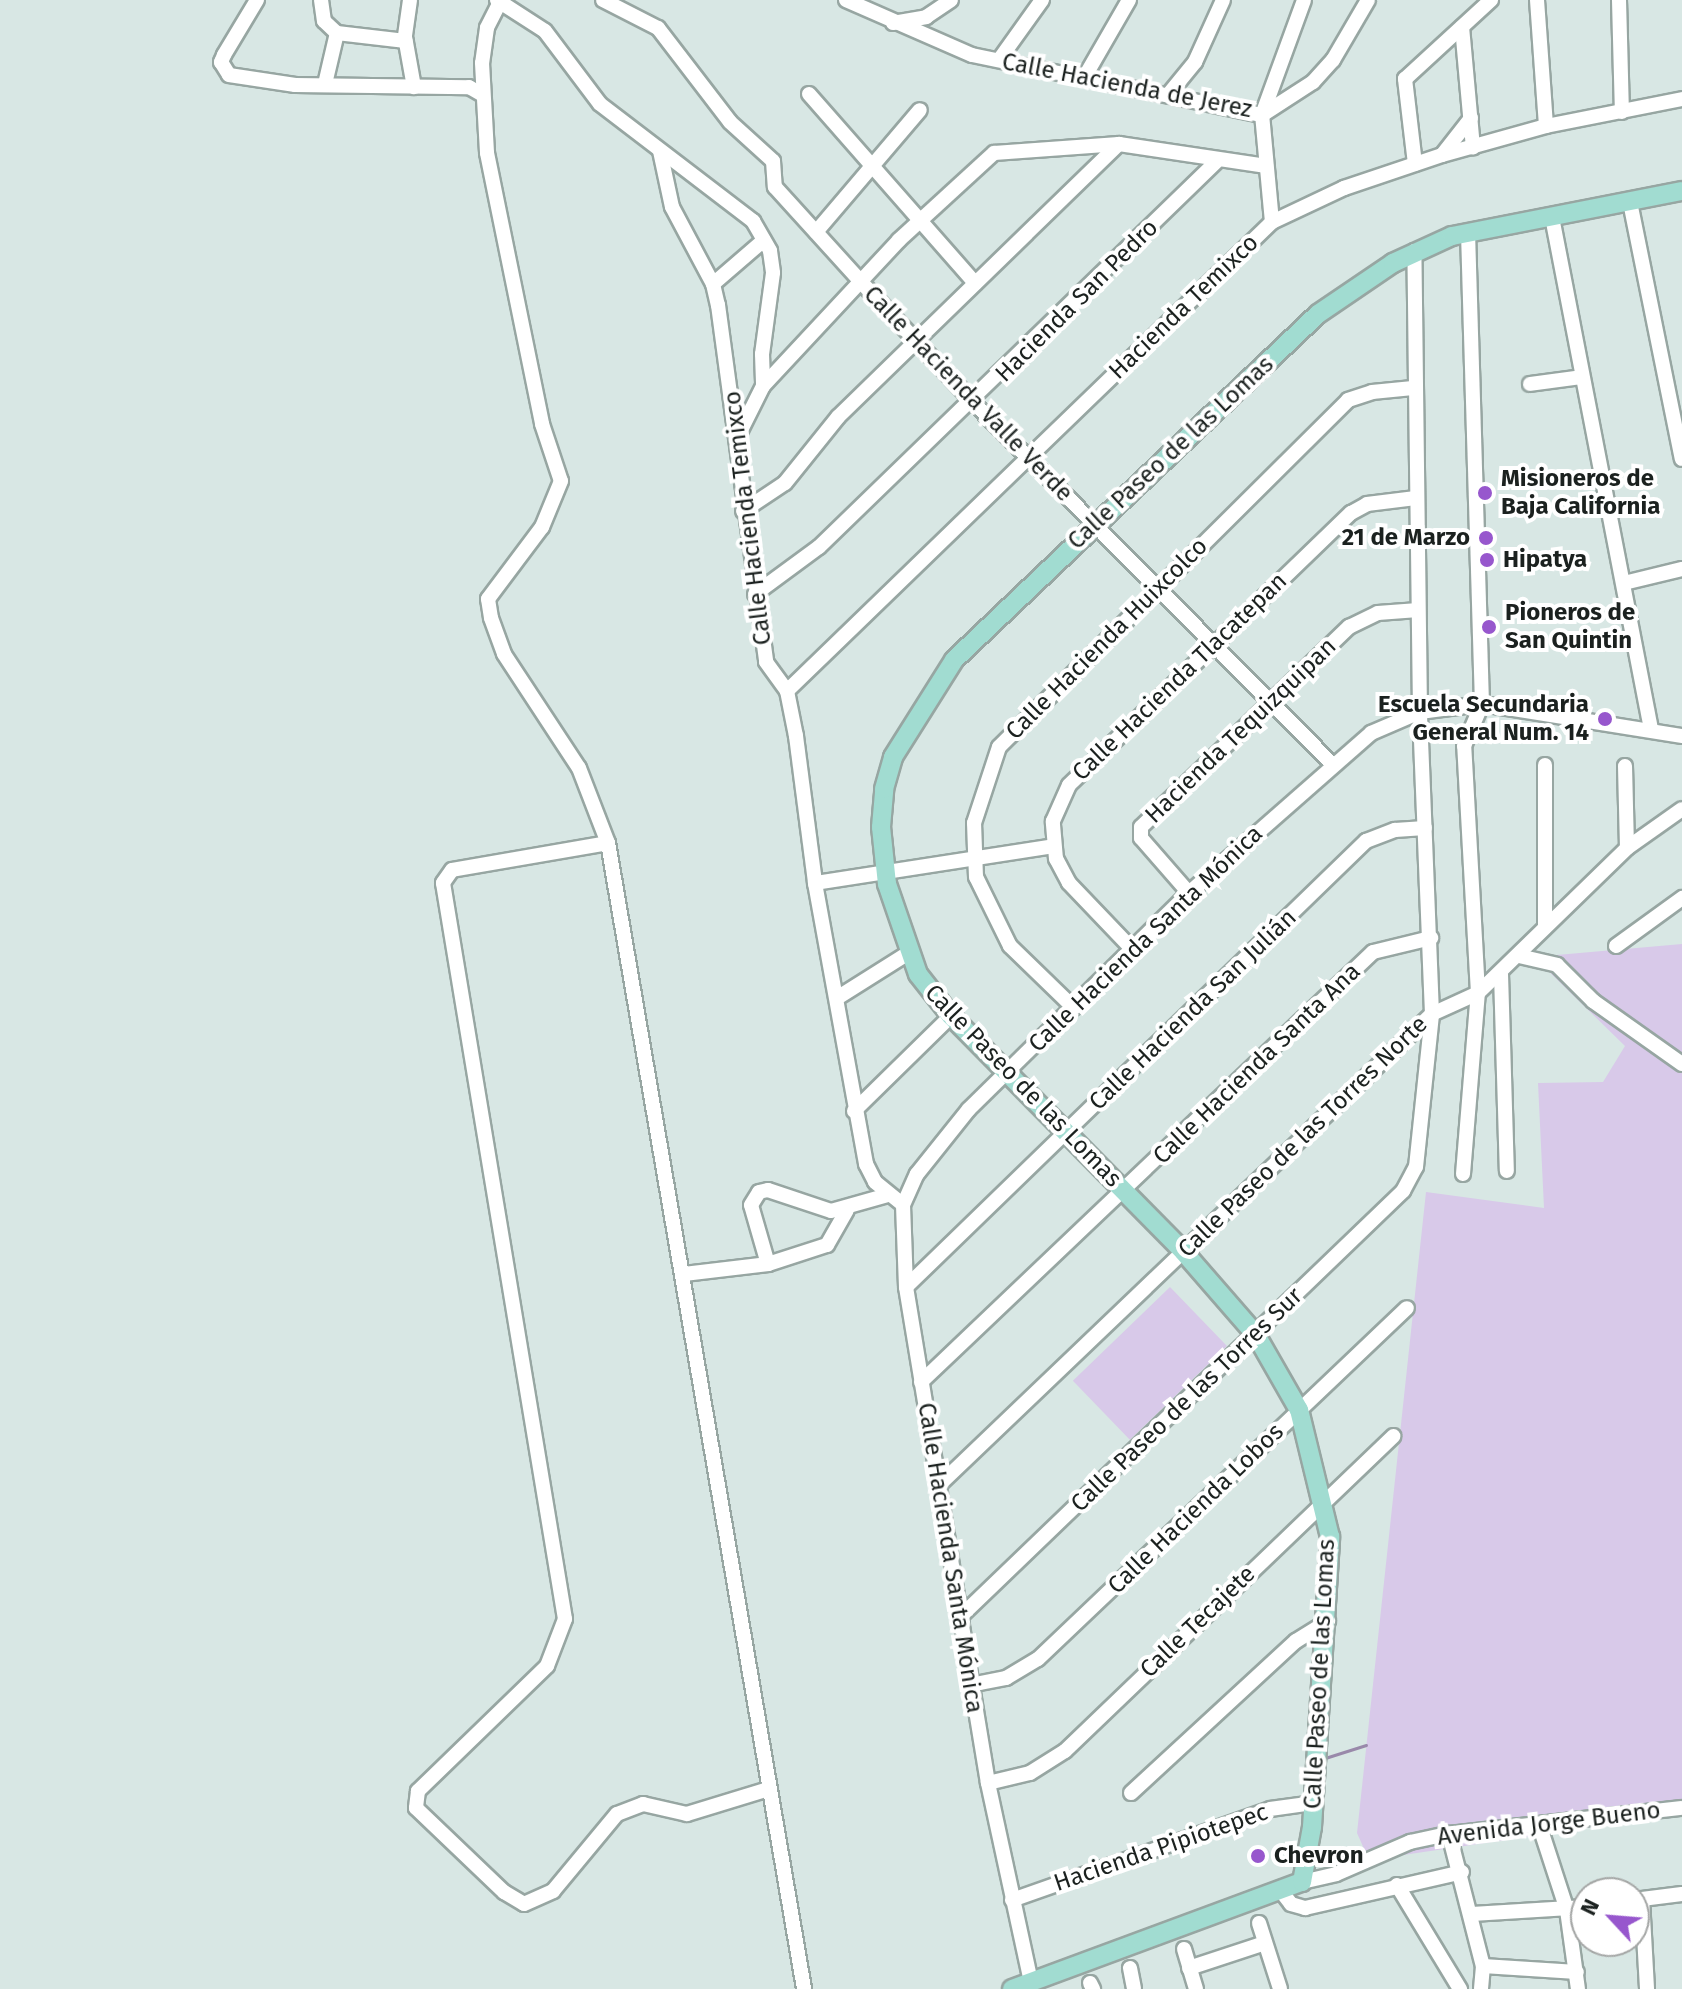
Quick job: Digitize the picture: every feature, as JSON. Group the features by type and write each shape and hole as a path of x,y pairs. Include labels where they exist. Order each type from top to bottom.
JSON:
{"main road":[{"name":"Calle Paseo de las Lomas","path":"1302,1882 1313,1803 1331,1548 1324,1500 1299,1410 1256,1335 1183,1251 951,1016 907,954 886,870 884,789 914,718 954,660 1318,314 1414,251 1468,232 1682,191"},
{"name":"Avenida Jorge Bueno","path":"1012,1989 1302,1882"}],"street":[{"path":"257,0 224,55 224,69 241,78 325,84 469,87 483,95"},
{"path":"321,0 324,21 337,33 406,41"},
{"path":"410,0 406,41 414,87"},
{"name":"Calle Hacienda Valle Verde","path":"603,0 658,28 737,130 773,161 771,181 862,283 918,339 974,403 1331,763"},
{"name":"Calle Hacienda de Jerez","path":"846,0 952,49 1262,115 1313,82 1333,60 1368,0"},
{"path":"893,23 926,17 951,0"},
{"path":"999,60 1042,0"},
{"path":"1084,78 1129,0"},
{"path":"1168,95 1195,62 1223,0"},
{"path":"1272,222 1262,115 1304,0"},
{"path":"1415,164 1405,79 1491,0"},
{"path":"1537,0 1546,126"},
{"path":"1619,0 1622,112"},
{"path":"763,386 762,354 773,273 764,240 741,209 600,104 545,31 498,1 487,28 483,95 487,153 542,424 561,481 542,527 488,599 491,618 504,654 579,768 608,843 804,1989"},
{"path":"1462,27 1473,148"},
{"path":"325,84 337,33"},
{"path":"809,94 923,219 975,283"},
{"name":"Hacienda Temixco","path":"787,691 1272,222 1344,188 1442,155 1546,126 1682,99"},
{"path":"816,232 920,110"},
{"path":"1442,155 1471,117"},
{"path":"737,439 763,386 923,219 994,153 1119,144 1216,162 1266,166"},
{"path":"743,511 785,483 838,417 1119,144"},
{"name":"Calle Hacienda Temixco","path":"660,151 672,207 713,284 766,662 787,691 815,883 866,1164 888,1195 903,1205"},
{"name":"Hacienda San Pedro","path":"755,594 819,547 974,403 1216,162"},
{"path":"1630,202 1682,459"},
{"path":"1552,217 1651,729"},
{"path":"1463,1174 1478,993 1464,746 1482,704 1468,232"},
{"path":"713,284 764,240"},
{"path":"1414,251 1413,388 1420,712 1432,1014"},
{"path":"1530,384 1582,377"},
{"name":"Calle Hacienda Huixcolco","path":"1074,1008 997,927 972,859 979,798 999,747 1348,400 1372,392 1413,388"},
{"name":"Calle Hacienda Tlacatepan","path":"1053,846 1058,803 1069,785 1351,513 1367,504 1416,498"},
{"path":"1624,583 1682,569"},
{"name":"Hacienda Tequizquipan","path":"1189,893 1141,838 1141,827 1269,700 1365,616 1418,610"},
{"name":"Calle Hacienda Santa Mónica","path":"1031,1982 970,1685 906,1287 903,1205 938,1143 1189,893 1331,763 1371,733 1420,712 1482,704 1682,736"},
{"path":"1545,765 1545,927"},
{"path":"1625,766 1627,848"},
{"name":"Calle Paseo de las Torres Norte","path":"938,1486 1432,1014 1478,993 1501,974 1627,848 1682,809"},
{"name":"Calle Hacienda San Julián","path":"906,1287 1366,841 1395,830 1425,828"},
{"path":"608,843 452,870 443,883 565,1619 547,1666 418,1791 416,1808 504,1892 524,1904 553,1891 617,1814 643,1804 687,1814 769,1789"},
{"path":"815,883 1053,846 1069,883 1133,950"},
{"path":"1616,946 1682,898"},
{"name":"Calle Hacienda Santa Ana","path":"921,1382 1373,952 1431,938"},
{"path":"837,998 907,954"},
{"path":"1519,956 1557,965 1593,1001 1682,1064"},
{"path":"1501,974 1507,1171"},
{"name":"Calle Paseo de las Torres Sur","path":"960,1617 1256,1335 1411,1180 1432,1014"},
{"path":"854,1111 951,1016"},
{"path":"768,1264 751,1205 759,1192 847,1210 888,1195"},
{"path":"684,1274 768,1264 827,1245 847,1210"},
{"name":"Calle Hacienda Lobos","path":"970,1685 1006,1678 1038,1659 1407,1308"},
{"name":"Calle Tecajete","path":"988,1783 1030,1773 1065,1751 1394,1436"},
{"path":"1131,1793 1296,1641 1328,1621"},
{"name":"Hacienda Pipiotepec","path":"1012,1900 1270,1809 1313,1803"},
{"name":"Avenida Jorge Bueno","path":"1302,1882 1336,1874 1410,1842 1449,1834 1682,1808"},
{"path":"1539,1824 1567,1910 1578,1989"},
{"path":"1449,1834 1462,1872 1483,1966 1481,1989"},
{"path":"1281,1891 1291,1904 1305,1908 1462,1872"},
{"path":"1397,1885 1460,1989"},
{"path":"1650,1898 1682,1894"},
{"path":"1472,1914 1570,1910"},
{"path":"1259,1923 1280,1989"},
{"path":"1189,1968 1265,1943"},
{"path":"1184,1949 1196,1989"},
{"path":"1644,1957 1647,1989"},
{"path":"1483,1966 1577,1972"},
{"path":"1130,1968 1132,1988"}],"shaded area":[{"path":"1682,944 1682,1814 1369,1860 1357,1833 1426,1192 1544,1208 1538,1083 1603,1082 1625,1046 1534,957"},
{"path":"1170,1287 1227,1346 1130,1440 1073,1381"}],"waterway":[{"path":"1325,1758 1366,1745"}],"place":[{"name":"Misioneros de Baja California","path":"1485,493"},
{"name":"21 de Marzo","path":"1486,538"},
{"name":"Hipatya","path":"1487,560"},
{"name":"Pioneros de San Quintin","path":"1489,627"},
{"name":"Escuela Secundaria General Num. 14","path":"1605,719"},
{"name":"Chevron","path":"1258,1856"}]}
